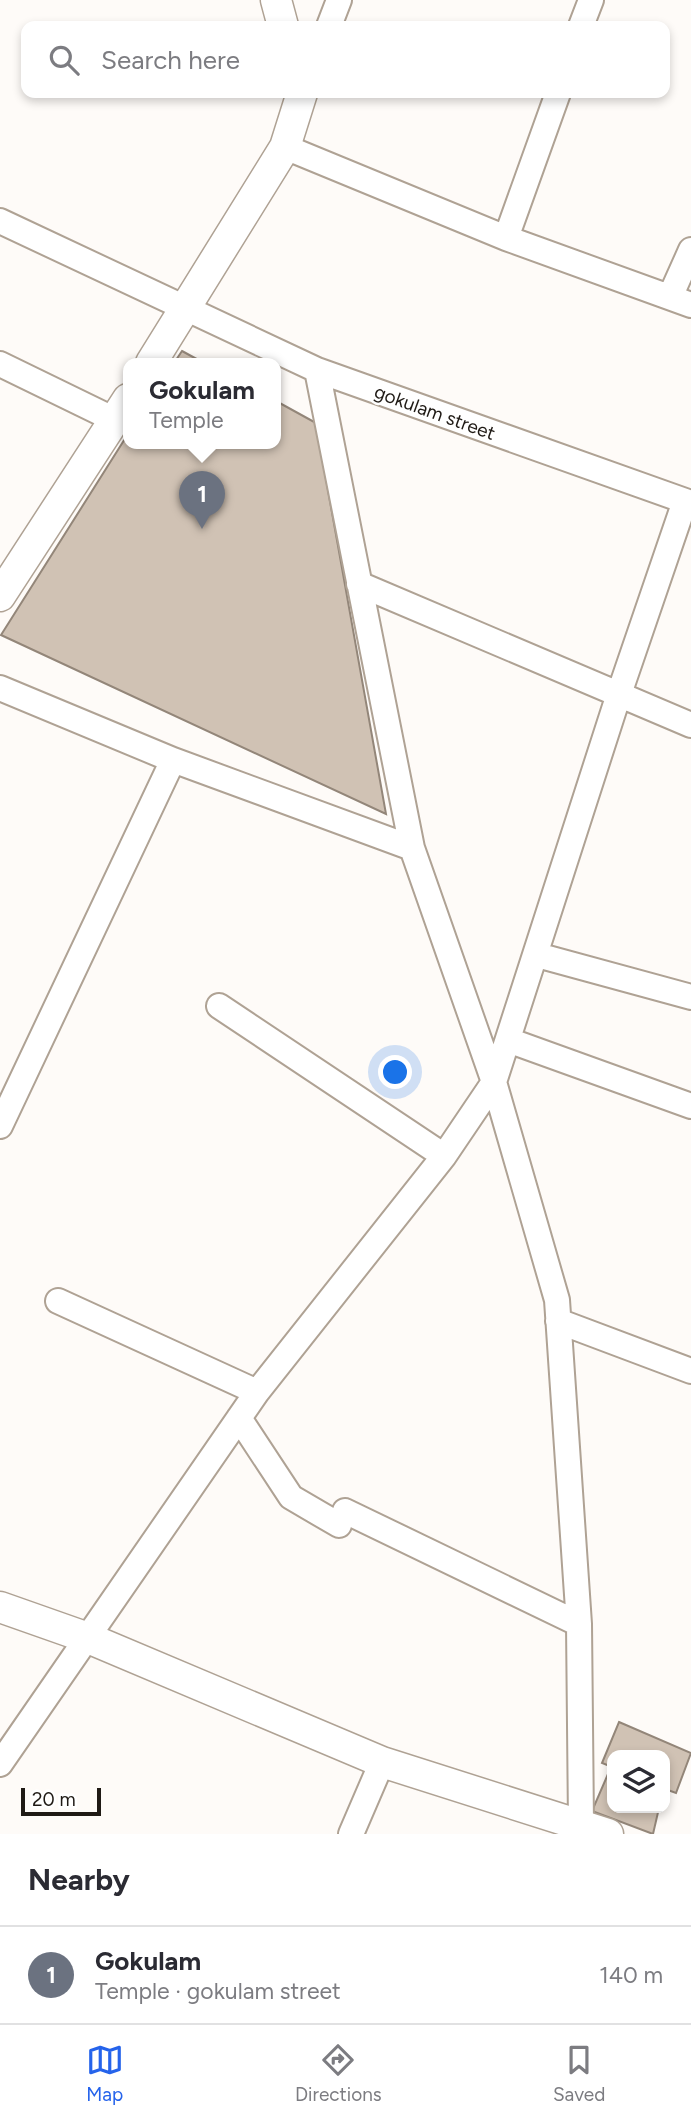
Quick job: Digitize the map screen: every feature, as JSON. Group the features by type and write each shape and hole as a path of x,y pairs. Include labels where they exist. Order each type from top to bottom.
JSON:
{"street":[{"path":"276,0 282,21"},
{"path":"331,21 339,0"},
{"path":"583,21 591,0"},
{"path":"154,358 285,147 302,98"},
{"path":"506,238 556,98"},
{"path":"285,147 506,238 681,301 691,250"},
{"name":"gokulam street","path":"0,221 184,310 317,370 688,502"},
{"path":"0,364 122,410 0,596"},
{"path":"0,1607 88,1638 382,1762 595,1829 557,1300 494,1082 412,848 317,370"},
{"path":"0,1764 257,1391 444,1156 494,1082 619,694 688,502"},
{"path":"359,584 691,725"},
{"path":"0,688 173,760 412,848"},
{"path":"0,1126 173,760"},
{"path":"537,955 691,997"},
{"path":"219,1006 444,1156"},
{"path":"508,1040 691,1107"},
{"path":"58,1301 257,1391"},
{"path":"558,1321 691,1371"},
{"path":"239,1418 291,1497 579,1624"},
{"path":"351,1834 382,1762"}],"building":[{"path":"182,351 195,358 177,358"},
{"path":"281,404 316,423 386,814 1,635 123,442 123,449 281,449"},
{"path":"619,1722 691,1753 676,1793 670,1791 670,1750 607,1750"},
{"path":"607,1751 607,1765 602,1763"},
{"path":"607,1776 607,1813 658,1813 653,1834 592,1811"}],"place":[{"name":"Gokulam","path":"202,529"}]}
